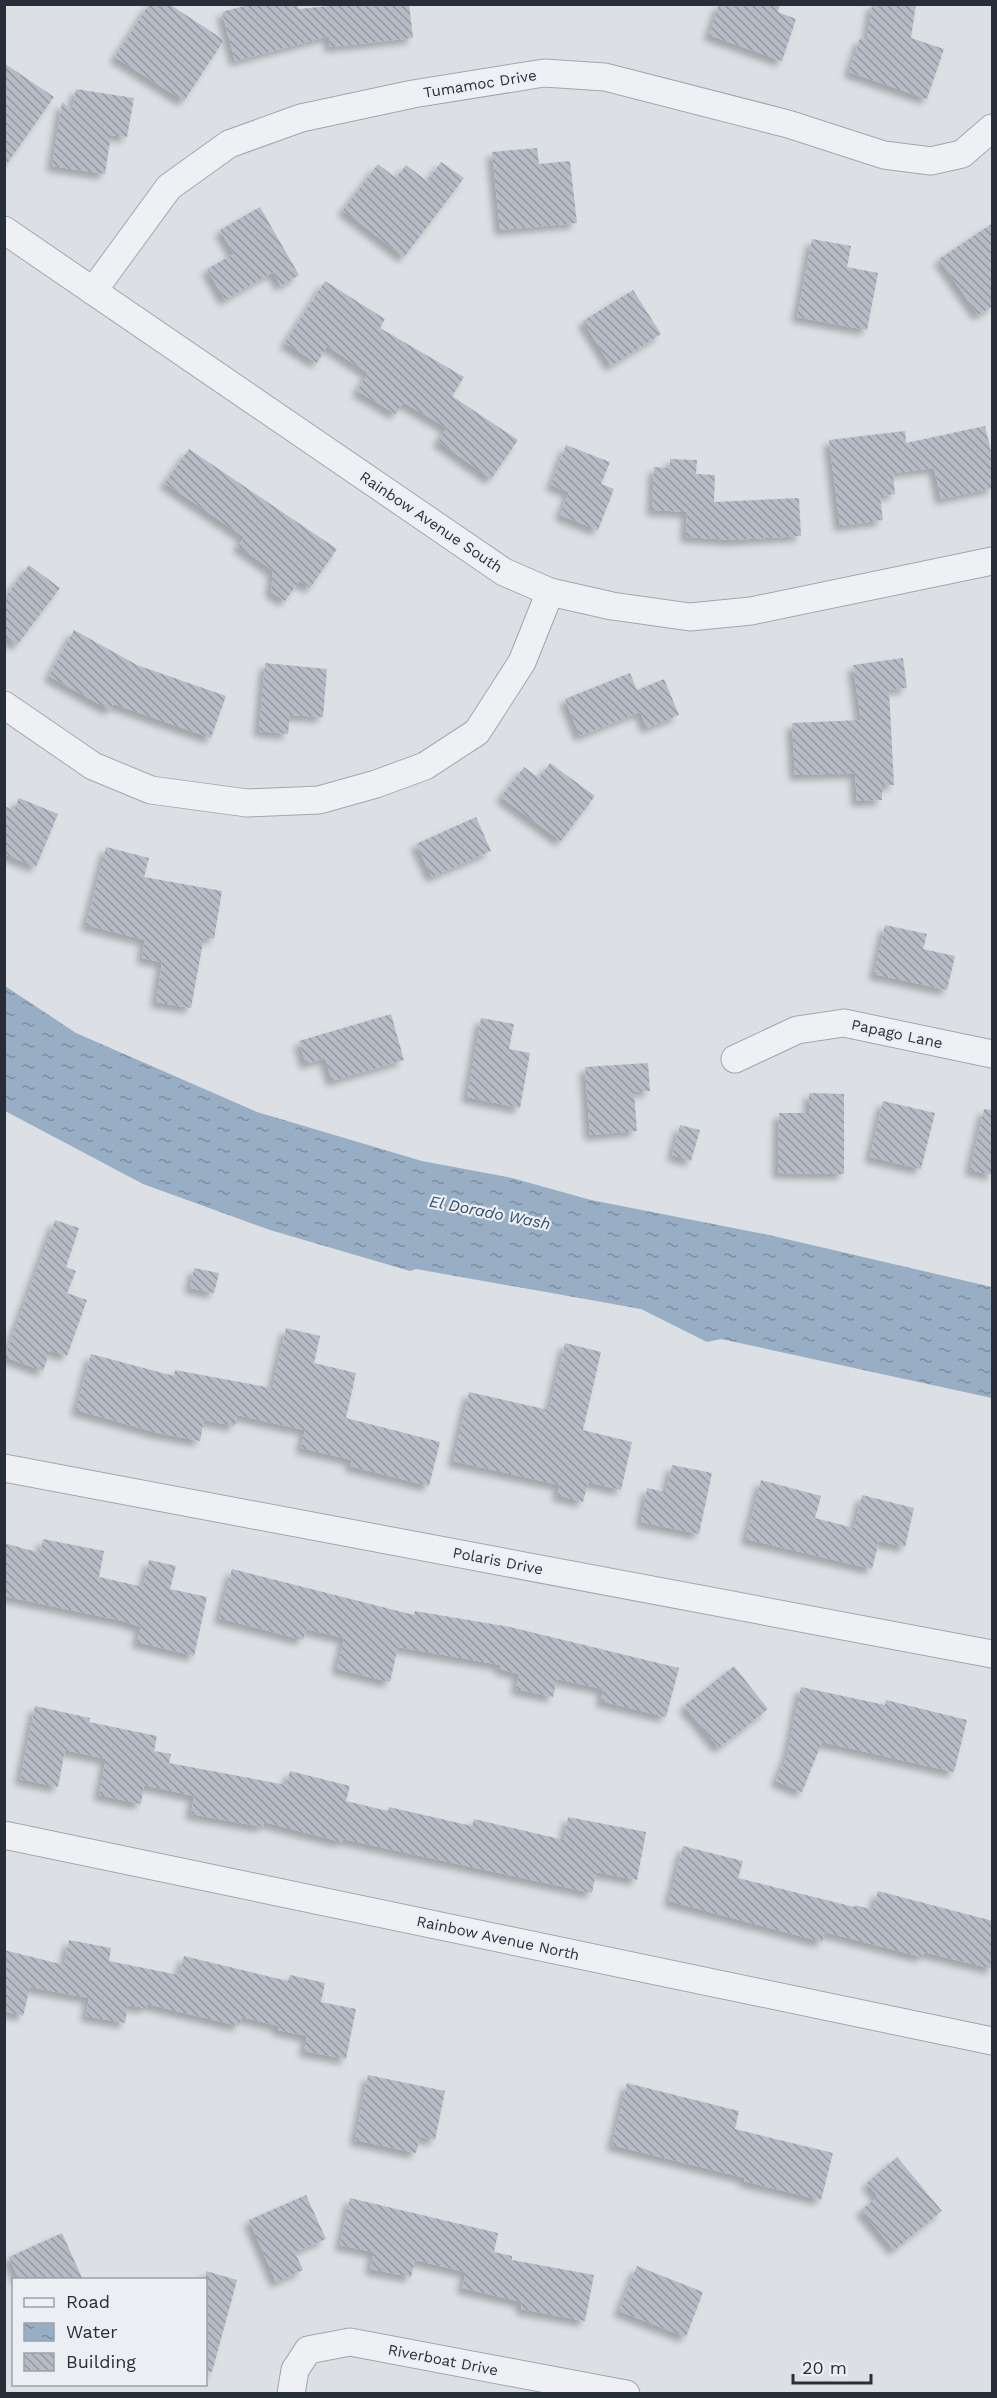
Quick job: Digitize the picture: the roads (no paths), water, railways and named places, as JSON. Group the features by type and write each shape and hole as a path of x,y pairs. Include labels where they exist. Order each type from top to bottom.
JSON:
{"street":[{"name":"Tumamoc Drive","path":"93,291 169,187 229,144 301,118 413,94 544,74 605,77 788,124 884,155 931,161 962,154 993,128"},
{"name":"Rainbow Avenue South","path":"4,230 504,572 550,592 612,606 690,617 751,611 993,561"},
{"path":"4,705 93,766 151,790 247,803 319,800 425,766 477,732 522,662 550,592"},
{"name":"Papago Lane","path":"735,1059 797,1030 844,1023 993,1054"},
{"name":"Polaris Drive","path":"4,1468 993,1654"},
{"name":"Rainbow Avenue North","path":"4,1835 993,2041"},
{"name":"Riverboat Drive","path":"291,2394 295,2370 308,2350 350,2342 626,2394"}],"water":[{"name":"El Dorado Wash","path":"5,986 76,1033 257,1112 422,1161 512,1178 591,1200 769,1235 992,1287 992,1398 721,1339 707,1342 641,1309 416,1269 410,1271 270,1230 143,1184 5,1111"}]}
